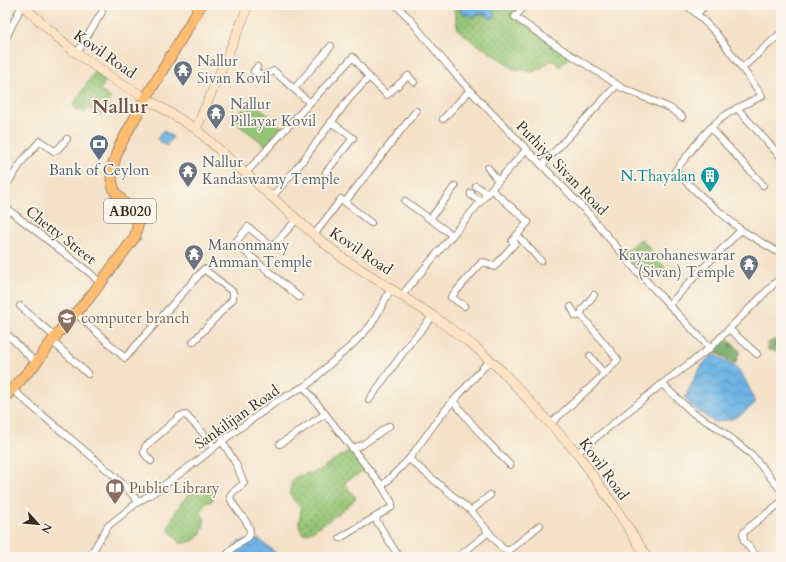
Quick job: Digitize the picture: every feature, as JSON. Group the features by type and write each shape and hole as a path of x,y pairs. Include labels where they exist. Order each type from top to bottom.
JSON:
{"main road":[{"name":"AB020","path":"5,397 36,362 53,339 100,283 132,242 138,230 136,218 115,192 112,183 111,171 119,148 146,98 201,5"}],"street":[{"name":"Kovil Road","path":"22,5 77,53 119,83 196,129 314,235 343,258 433,316 474,346 490,360 503,372 577,453 615,507 647,557"},
{"path":"5,40 22,5"},
{"path":"196,129 245,14 247,5"},
{"name":"Puthiya Sivan Road","path":"396,5 409,18 448,66 483,105 596,221 635,269 670,304 710,348"},
{"path":"525,5 515,17 617,85 670,108 682,116"},
{"path":"686,5 716,33 762,96 724,116 711,128 675,171 700,195 741,230 781,254"},
{"path":"697,14 705,5"},
{"path":"77,53 102,12"},
{"path":"742,68 781,34"},
{"path":"294,89 331,46"},
{"path":"246,173 309,102 353,57 369,77 387,95 408,76 414,82"},
{"path":"257,67 254,71 261,76 274,71 309,102"},
{"path":"272,197 301,163 348,100 369,77"},
{"path":"542,165 617,85"},
{"path":"443,118 470,90"},
{"path":"737,108 779,155"},
{"path":"345,202 416,111"},
{"path":"326,172 353,138 331,122"},
{"path":"711,128 763,185"},
{"path":"5,187 24,159 40,142 54,151 58,149 67,139"},
{"path":"402,295 480,201 527,149"},
{"path":"488,168 498,180"},
{"path":"430,219 455,186"},
{"path":"464,306 451,297 482,262 487,263 494,268 515,243 512,241 528,222 489,191 476,186"},
{"path":"471,193 471,195 480,201"},
{"path":"314,235 340,199 372,223"},
{"path":"405,201 452,234"},
{"name":"Chetty Street","path":"5,207 90,273 100,283"},
{"path":"297,219 274,245 270,245 248,227 235,243 299,297"},
{"path":"670,304 699,272 741,230"},
{"path":"517,235 541,261"},
{"path":"75,314 125,358 204,269 233,292 234,295 233,299 194,342"},
{"path":"577,453 662,384 710,348 781,277"},
{"name":"Sankilijan Road","path":"89,557 108,526 138,502 153,493 276,402 304,387 351,346 375,318 391,288"},
{"path":"550,424 617,362 617,358 582,315 582,310 594,295"},
{"path":"20,306 88,374"},
{"path":"570,307 576,316 582,315"},
{"path":"369,400 410,343 433,316"},
{"path":"729,329 757,354"},
{"path":"5,332 36,362"},
{"path":"590,356 604,374"},
{"path":"382,486 410,459 441,415 490,360"},
{"path":"662,384 677,400 693,413 718,428 752,455 781,490"},
{"path":"304,387 382,486 392,503 392,507 340,538"},
{"path":"12,389 129,489 138,502"},
{"path":"453,401 483,437 510,465"},
{"path":"280,444 325,414"},
{"path":"151,461 144,453 145,447 180,416 186,415 214,447"},
{"path":"353,448 362,445 389,426"},
{"path":"222,441 236,464 244,483 232,493 230,502 248,524 250,529 250,534 245,541 234,547 225,557"},
{"path":"410,459 471,511 502,548 510,550 540,525"},
{"path":"471,511 490,495"},
{"path":"757,557 744,541 743,533 752,524 781,502"},
{"path":"377,516 376,520 399,557"},
{"path":"458,557 489,532"}],"green space":[{"path":"453,5 458,5 462,13 480,15 493,10 496,6 500,6 502,9 508,7 511,8 514,5 525,5 516,17 571,55 560,67 555,62 550,61 538,70 532,72 512,68 458,30"},
{"path":"97,68 109,76 100,90 111,98 101,115 88,108 85,112 80,111 73,105"},
{"path":"252,105 257,105 284,130 268,147 236,123 242,110 246,111"},
{"path":"642,239 665,268 649,283 623,253"},
{"path":"727,337 740,351 735,364 714,351"},
{"path":"781,337 781,352 768,350 767,343"},
{"path":"353,448 369,469 346,481 345,484 356,498 339,513 315,530 303,534 299,527 301,508 291,495 290,490 292,481 295,477 317,471"},
{"path":"198,486 207,486 214,491 214,496 212,501 204,504 201,513 205,519 201,534 191,542 180,543 168,529 180,505"}],"water":[{"path":"458,5 514,5 511,8 508,7 502,9 502,6 496,7 493,11 495,17 491,19 485,14 478,14 477,17 472,17 462,13"},
{"path":"163,130 173,137 166,146 157,139"},
{"path":"714,354 731,364 741,373 748,385 755,403 737,417 714,422 692,407 685,398 701,368"},
{"path":"259,539 281,557 228,557 238,542"}],"place":[{"name":"Nallur Sivan Kovil","path":"183,87"},
{"name":"Nallur Pillayar Kovil","path":"216,130"},
{"name":"Bank of Ceylon","path":"99,161"},
{"name":"Nallur Kandaswamy Temple","path":"188,188"},
{"name":"N.Thayalan","path":"710,193"},
{"name":"Manonmany Amman Temple","path":"194,271"},
{"name":"Kayarohaneswarar (Sivan) Temple","path":"749,281"},
{"name":"computer branch","path":"67,335"},
{"name":"Public Library","path":"115,505"}],"district":[{"name":"Nallur","path":"120,106"}]}
